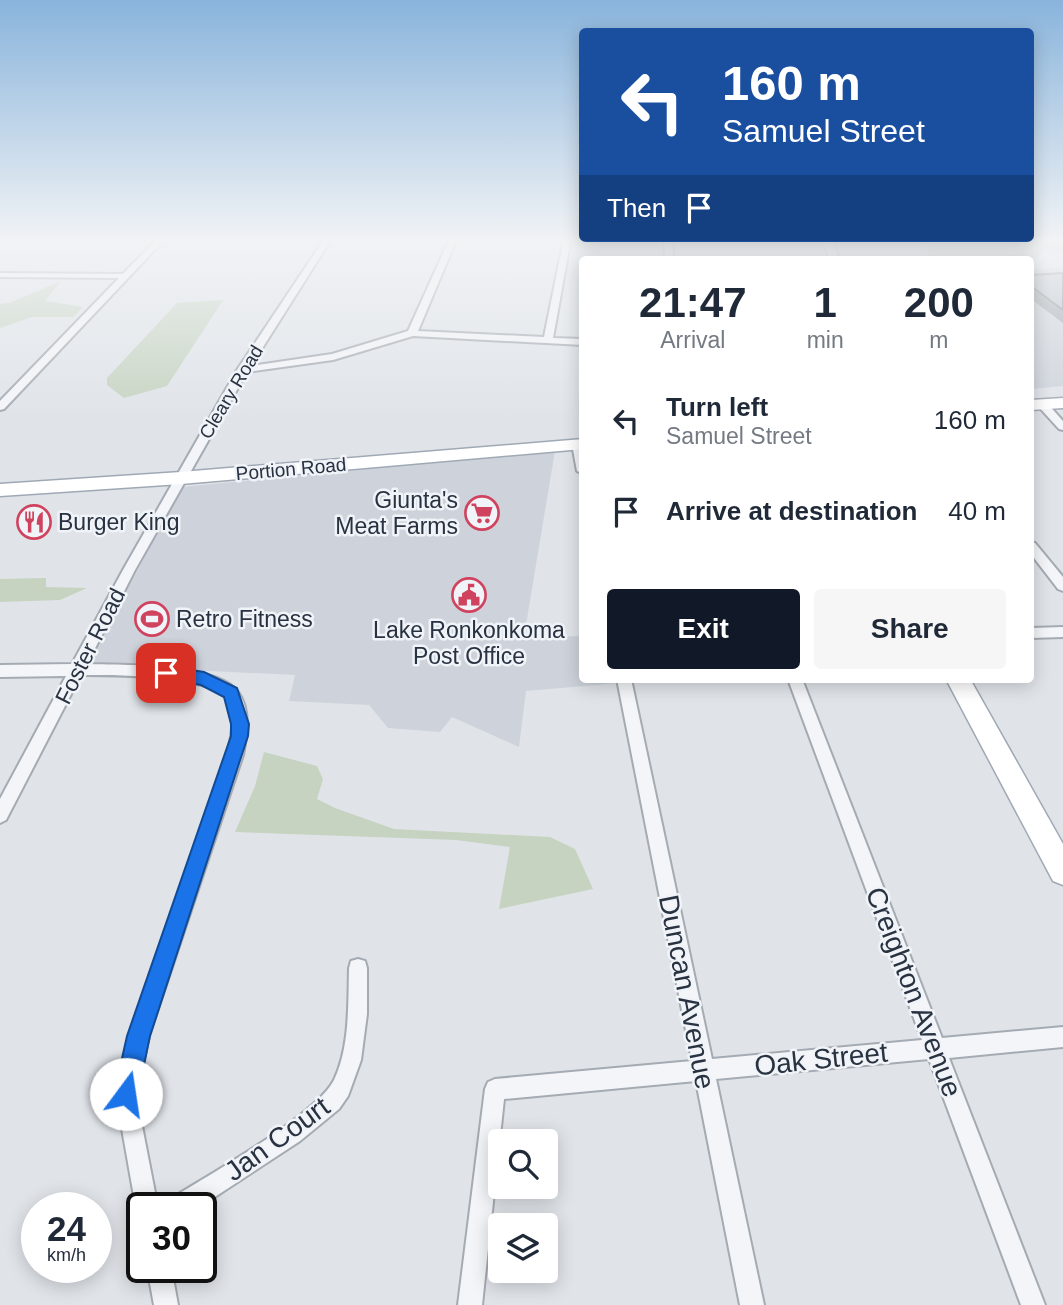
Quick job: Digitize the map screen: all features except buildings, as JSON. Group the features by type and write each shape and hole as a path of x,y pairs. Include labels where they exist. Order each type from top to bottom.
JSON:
{"main road":[{"path":"1036,405 1063,403"},
{"name":"Portion Road","path":"0,490 180,478 579,444"},
{"path":"960,683 1063,871"}],"street":[{"path":"0,407 103,299"},
{"name":"Cleary Road","path":"180,478 242,370 288,299"},
{"path":"412,333 427,299"},
{"path":"548,341 556,299"},
{"path":"242,370 333,357 412,333 579,342"},
{"path":"0,391 14,392"},
{"path":"1036,405 1063,427"},
{"name":"Foster Road","path":"0,815 180,478"},
{"path":"1034,550 1063,586"},
{"path":"1034,634 1063,632"},
{"path":"0,671 166,673 204,679 232,693 240,724 235,755 139,1036 126,1094 143,1192"},
{"name":"Duncan Avenue","path":"625,683 752,1305"},
{"name":"Creighton Avenue","path":"797,683 1033,1305"},
{"name":"Jan Court","path":"201,1192 314,1118 340,1092 351,1060 358,1024 358,968"},
{"name":"Oak Street","path":"470,1305 495,1089 1063,1037"},
{"path":"162,1283 166,1305"}],"shaded area":[{"path":"1034,299 1063,299 1063,386 1034,389"},
{"path":"555,451 524,637 579,636 579,683 619,683 526,691 519,747 452,717 440,732 388,728 369,705 289,701 295,675 87,665 182,487"}],"green space":[{"path":"19,299 47,299 45,301 83,307 73,317 32,317 0,328 0,304"},
{"path":"223,300 167,386 124,398 107,385 107,378 177,303"},
{"path":"46,578 46,587 87,588 60,600 0,602 0,579"},
{"path":"264,752 317,766 323,779 317,799 394,829 550,837 575,849 593,889 499,909 510,847 456,840 235,832 255,786"}],"place":[{"name":"Giunta's Meat Farms","path":"482,513"},
{"name":"Burger King","path":"34,522"},
{"name":"Lake Ronkonkoma Post Office","path":"469,595"},
{"name":"Retro Fitness","path":"152,619"}],"route":[{"path":"126,1094 139,1036 240,736 240,724 232,693 222,686 191,675 166,673"}]}
